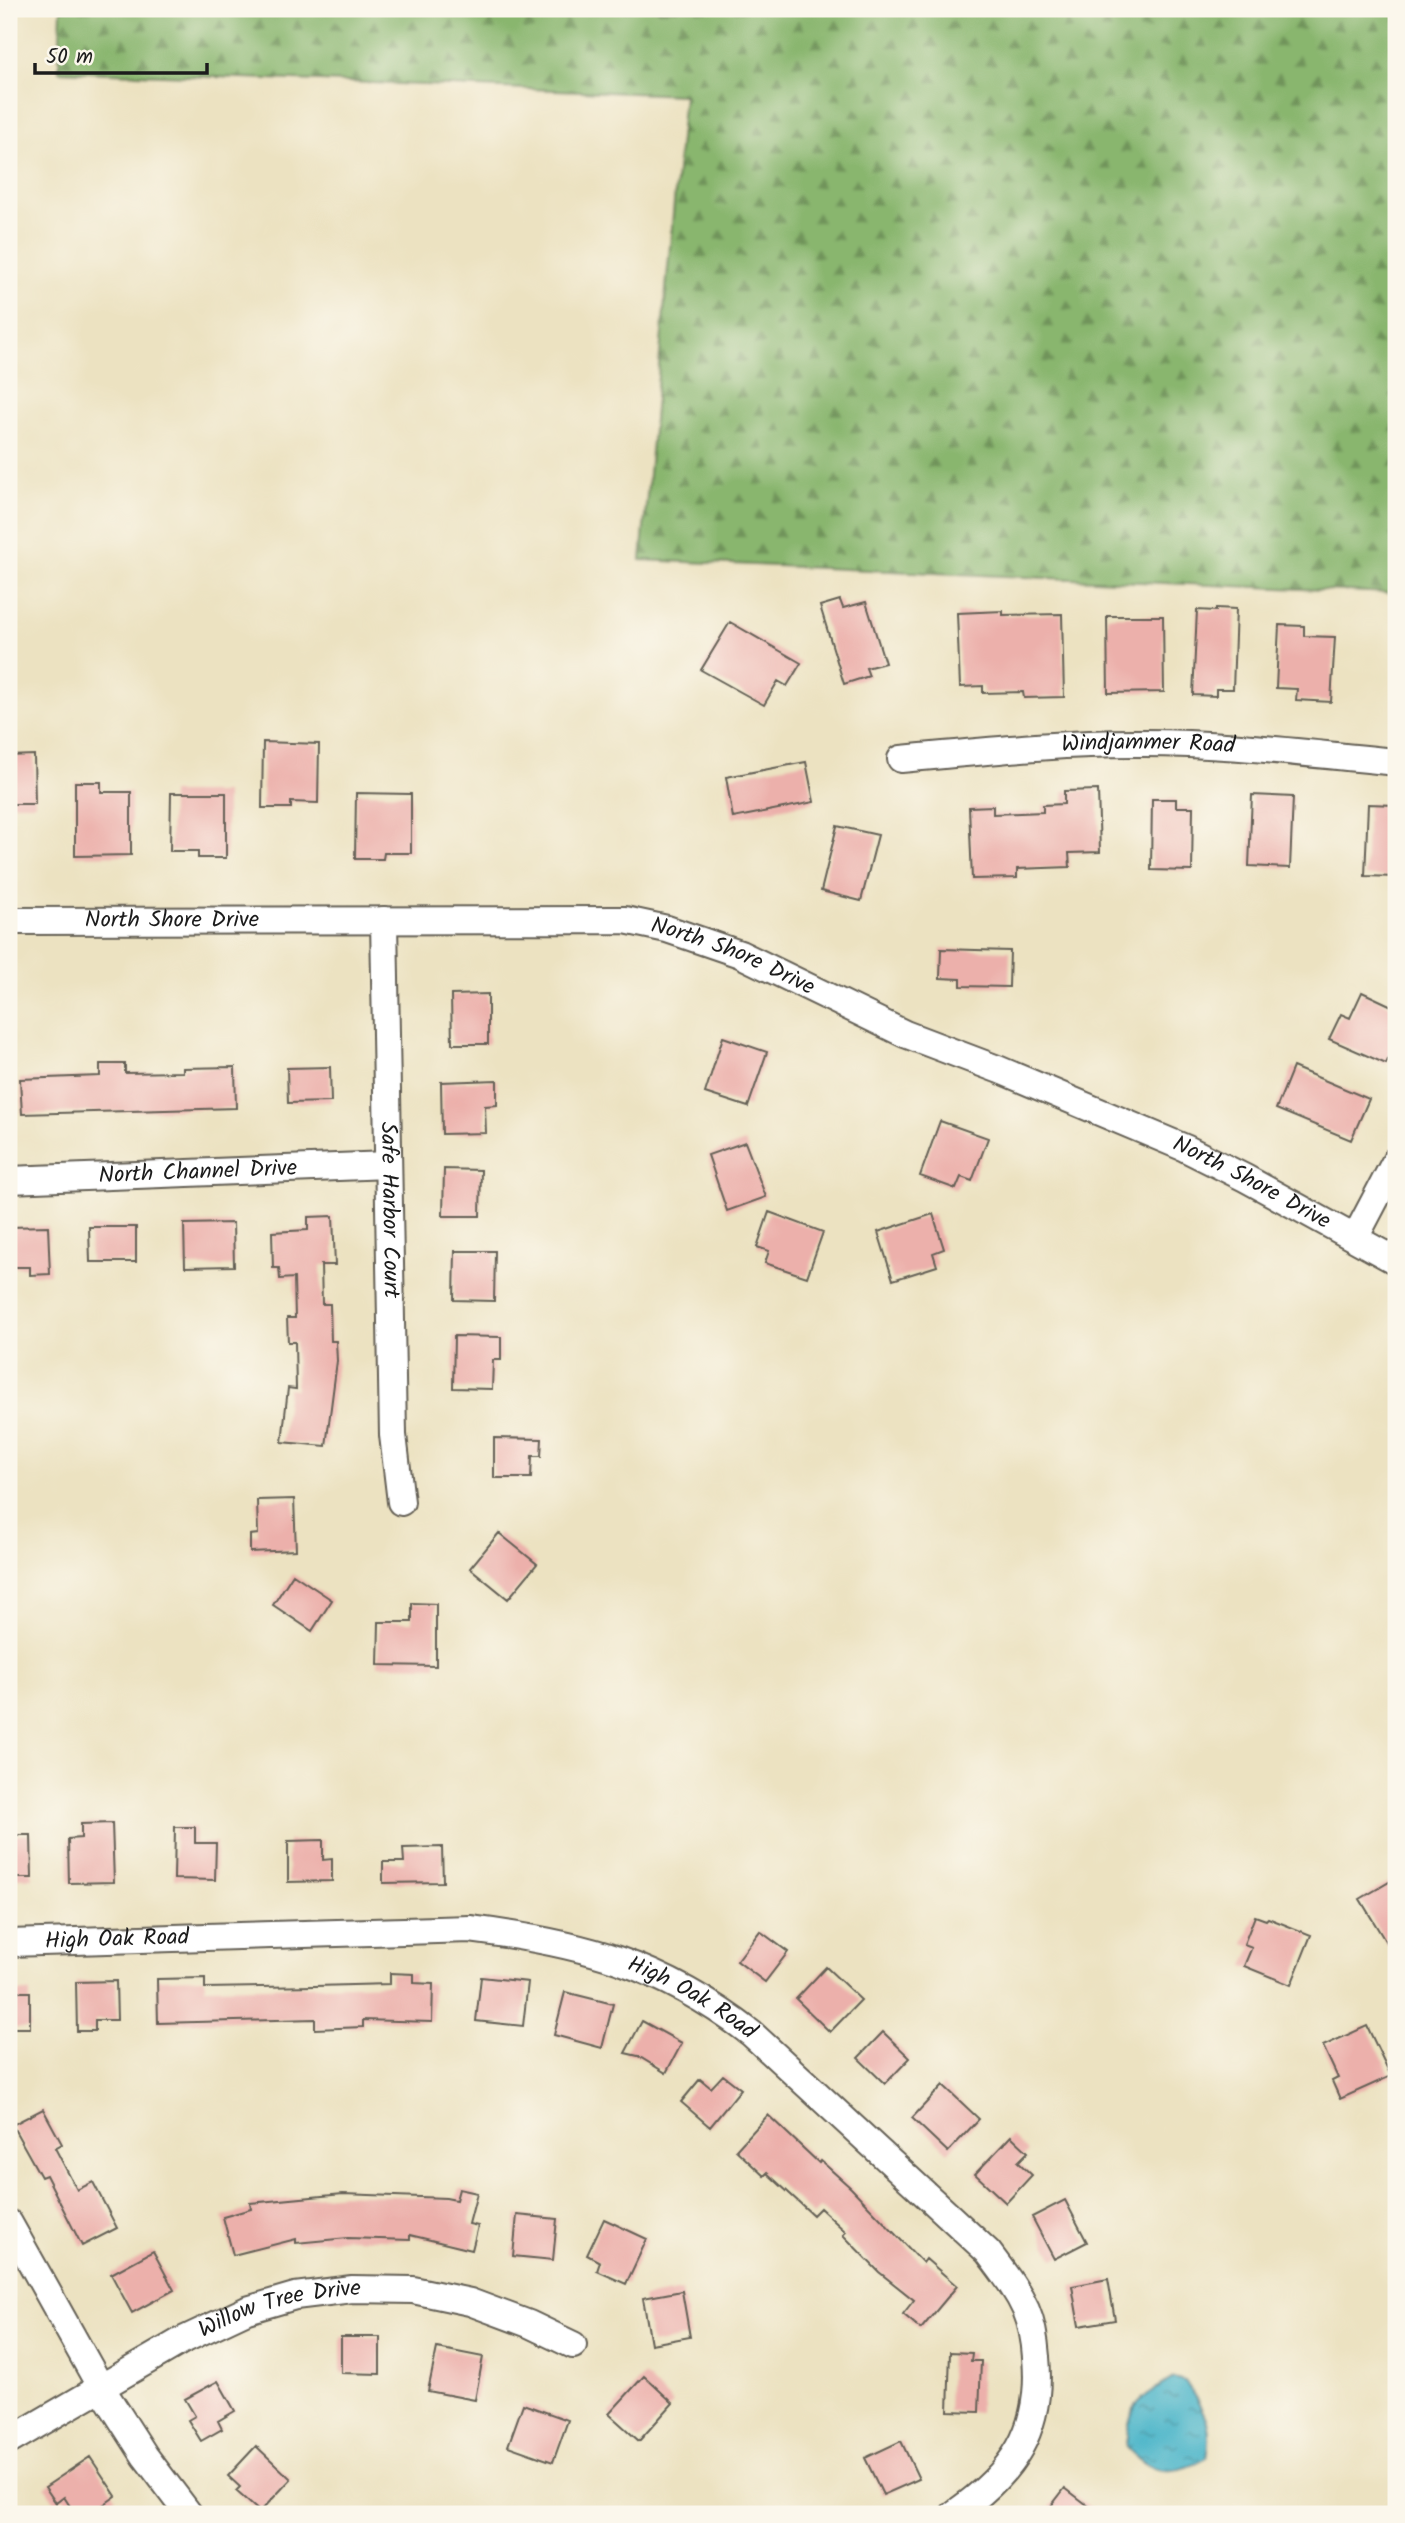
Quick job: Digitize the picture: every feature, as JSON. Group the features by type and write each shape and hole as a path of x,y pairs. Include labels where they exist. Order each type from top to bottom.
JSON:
{"street":[{"name":"Windjammer Road","path":"901,759 1064,745 1138,743 1264,750 1396,762"},
{"name":"Safe Harbor Court","path":"384,920 393,1435 401,1502"},
{"name":"North Shore Drive","path":"9,921 625,920 667,929 740,954 905,1034 1000,1070 1185,1148 1396,1261"},
{"path":"1355,1238 1396,1160"},
{"name":"North Channel Drive","path":"9,1180 388,1166"},
{"name":"High Oak Road","path":"9,1943 470,1929 530,1936 593,1950 647,1970 723,2011 752,2034 988,2252 1013,2285 1027,2313 1035,2344 1038,2376 1035,2406 1025,2441 1005,2469 981,2495 954,2514"},
{"path":"9,2223 100,2386 145,2456 189,2514"},
{"name":"Willow Tree Drive","path":"9,2441 181,2341 247,2310 295,2296 352,2290 413,2290 470,2302 573,2344"}],"green space":[{"path":"61,9 1396,9 1396,588 1391,593 641,560 684,95 59,71"}],"water":[{"path":"1173,2378 1185,2381 1202,2409 1208,2426 1209,2446 1207,2458 1184,2468 1163,2470 1145,2463 1126,2446 1133,2411 1143,2398"}],"building":[{"path":"840,600 843,608 866,602 885,663 866,668 869,676 844,684 820,606"},
{"path":"1216,608 1236,609 1233,689 1216,689 1216,696 1193,695 1197,610 1216,611"},
{"path":"1003,611 1003,615 1062,614 1064,697 1024,698 1023,692 983,693 983,686 960,687 957,613"},
{"path":"1107,616 1163,616 1164,692 1108,693"},
{"path":"730,622 801,663 787,686 778,681 764,705 701,670"},
{"path":"1279,625 1304,626 1304,636 1335,637 1331,702 1296,700 1297,689 1276,688"},
{"path":"263,742 319,744 318,803 291,802 291,808 262,808"},
{"path":"34,755 35,804 9,804 9,756"},
{"path":"806,762 814,802 733,818 726,777"},
{"path":"75,782 101,782 101,792 131,792 131,855 75,856"},
{"path":"1098,790 1100,852 1069,853 1070,867 1017,869 1017,878 972,879 969,807 993,806 993,814 1043,812 1043,805 1064,804 1064,791"},
{"path":"171,793 226,793 226,858 198,858 198,851 170,851"},
{"path":"356,793 411,794 411,853 384,853 383,859 355,859"},
{"path":"1252,795 1293,797 1290,868 1249,866"},
{"path":"1152,799 1176,799 1176,807 1193,807 1192,871 1151,870"},
{"path":"1368,804 1395,805 1396,877 1365,876"},
{"path":"837,826 878,835 861,901 821,891"},
{"path":"941,949 1010,951 1009,987 961,986 961,979 940,978"},
{"path":"1362,992 1396,1008 1396,1042 1386,1064 1329,1039 1341,1014 1350,1018"},
{"path":"488,994 488,1044 452,1044 451,995"},
{"path":"723,1037 767,1052 748,1107 705,1093"},
{"path":"100,1064 125,1064 125,1073 183,1072 183,1068 235,1067 236,1108 22,1114 20,1079 100,1076"},
{"path":"330,1067 331,1102 288,1103 287,1068"},
{"path":"1293,1067 1369,1099 1351,1140 1276,1109"},
{"path":"497,1080 497,1105 485,1106 486,1133 442,1134 441,1082"},
{"path":"940,1121 988,1138 972,1181 961,1177 956,1189 920,1176"},
{"path":"745,1142 766,1197 727,1211 708,1155"},
{"path":"444,1169 481,1170 480,1216 443,1216"},
{"path":"769,1212 823,1232 807,1277 765,1263 769,1251 757,1247"},
{"path":"933,1214 944,1249 933,1253 937,1266 893,1280 878,1232"},
{"path":"333,1216 335,1265 321,1265 322,1304 330,1304 331,1341 336,1341 337,1361 326,1446 282,1442 288,1388 296,1389 295,1342 288,1342 287,1318 295,1318 294,1278 280,1279 279,1268 273,1268 272,1232 308,1230 308,1217"},
{"path":"233,1223 234,1266 185,1267 184,1224"},
{"path":"48,1226 50,1274 30,1275 30,1267 9,1267 9,1227"},
{"path":"89,1227 136,1227 136,1262 90,1262"},
{"path":"455,1251 495,1251 494,1301 454,1300"},
{"path":"454,1336 501,1337 501,1360 493,1360 492,1389 453,1388"},
{"path":"494,1438 542,1439 541,1456 532,1456 531,1478 494,1478"},
{"path":"294,1499 296,1550 250,1552 250,1535 258,1534 257,1500"},
{"path":"499,1533 537,1564 508,1599 470,1568"},
{"path":"293,1574 332,1600 312,1631 273,1605"},
{"path":"412,1603 436,1604 436,1666 378,1665 379,1622 412,1622"},
{"path":"112,1823 114,1882 69,1883 68,1839 81,1838 81,1824"},
{"path":"175,1827 195,1827 195,1843 216,1843 215,1880 174,1879"},
{"path":"9,1835 31,1835 32,1878 9,1878"},
{"path":"323,1840 323,1860 332,1859 332,1881 288,1882 288,1841"},
{"path":"442,1847 443,1882 383,1883 383,1862 404,1862 403,1848"},
{"path":"1391,1881 1396,1890 1396,1959 1360,1899"},
{"path":"1255,1916 1266,1920 1268,1918 1311,1935 1291,1985 1244,1966 1252,1947 1244,1944"},
{"path":"760,1931 788,1952 765,1982 737,1961"},
{"path":"826,1967 861,2000 830,2032 796,1999"},
{"path":"390,1973 414,1974 414,1983 433,1984 432,2022 363,2020 363,2027 315,2029 315,2019 158,2023 157,1979 205,1978 205,1988 315,1986 390,1984"},
{"path":"481,1977 528,1982 523,2026 476,2021"},
{"path":"116,1981 117,2020 95,2020 95,2031 77,2031 76,1982"},
{"path":"9,1992 30,1992 30,2028 9,2028"},
{"path":"565,1992 613,2004 602,2048 554,2035"},
{"path":"642,2021 682,2043 666,2073 638,2056 625,2053"},
{"path":"1367,2026 1391,2076 1340,2099 1332,2081 1338,2078 1323,2046"},
{"path":"883,2032 910,2058 885,2084 858,2058"},
{"path":"723,2075 741,2089 710,2127 681,2102 700,2079 711,2088"},
{"path":"943,2085 979,2119 948,2152 912,2118"},
{"path":"43,2109 62,2144 55,2148 77,2190 93,2182 117,2228 82,2246 46,2175 41,2177 12,2125"},
{"path":"768,2115 819,2163 821,2161 851,2188 923,2263 926,2259 957,2286 921,2329 903,2314 914,2300 879,2272 843,2235 846,2232 820,2208 813,2215 767,2173 764,2176 736,2150"},
{"path":"1011,2136 1028,2152 1018,2162 1032,2175 1006,2203 975,2174"},
{"path":"459,2189 477,2193 469,2224 478,2226 472,2250 410,2235 410,2240 348,2238 296,2243 296,2239 233,2255 223,2217 251,2209 250,2203 343,2194 456,2200"},
{"path":"1065,2200 1087,2242 1054,2259 1032,2217"},
{"path":"517,2215 557,2219 553,2260 513,2256"},
{"path":"604,2219 647,2239 626,2284 597,2271 600,2262 587,2255"},
{"path":"153,2251 174,2290 132,2313 111,2274"},
{"path":"1108,2279 1115,2320 1079,2326 1072,2286"},
{"path":"682,2291 690,2337 651,2344 643,2298"},
{"path":"341,2337 380,2337 380,2374 341,2373"},
{"path":"437,2348 483,2357 475,2400 428,2391"},
{"path":"950,2352 972,2353 971,2361 981,2361 979,2412 948,2411"},
{"path":"644,2376 673,2403 639,2441 609,2414"},
{"path":"218,2381 235,2411 218,2421 222,2429 201,2441 188,2420 195,2416 185,2399"},
{"path":"523,2404 568,2420 553,2462 508,2446"},
{"path":"901,2441 919,2479 883,2495 865,2458"},
{"path":"256,2446 291,2479 260,2512 236,2491 240,2487 228,2476"},
{"path":"90,2457 116,2496 90,2514 75,2514 64,2497 56,2503 45,2487"},
{"path":"1065,2488 1099,2514 1045,2514"}]}
